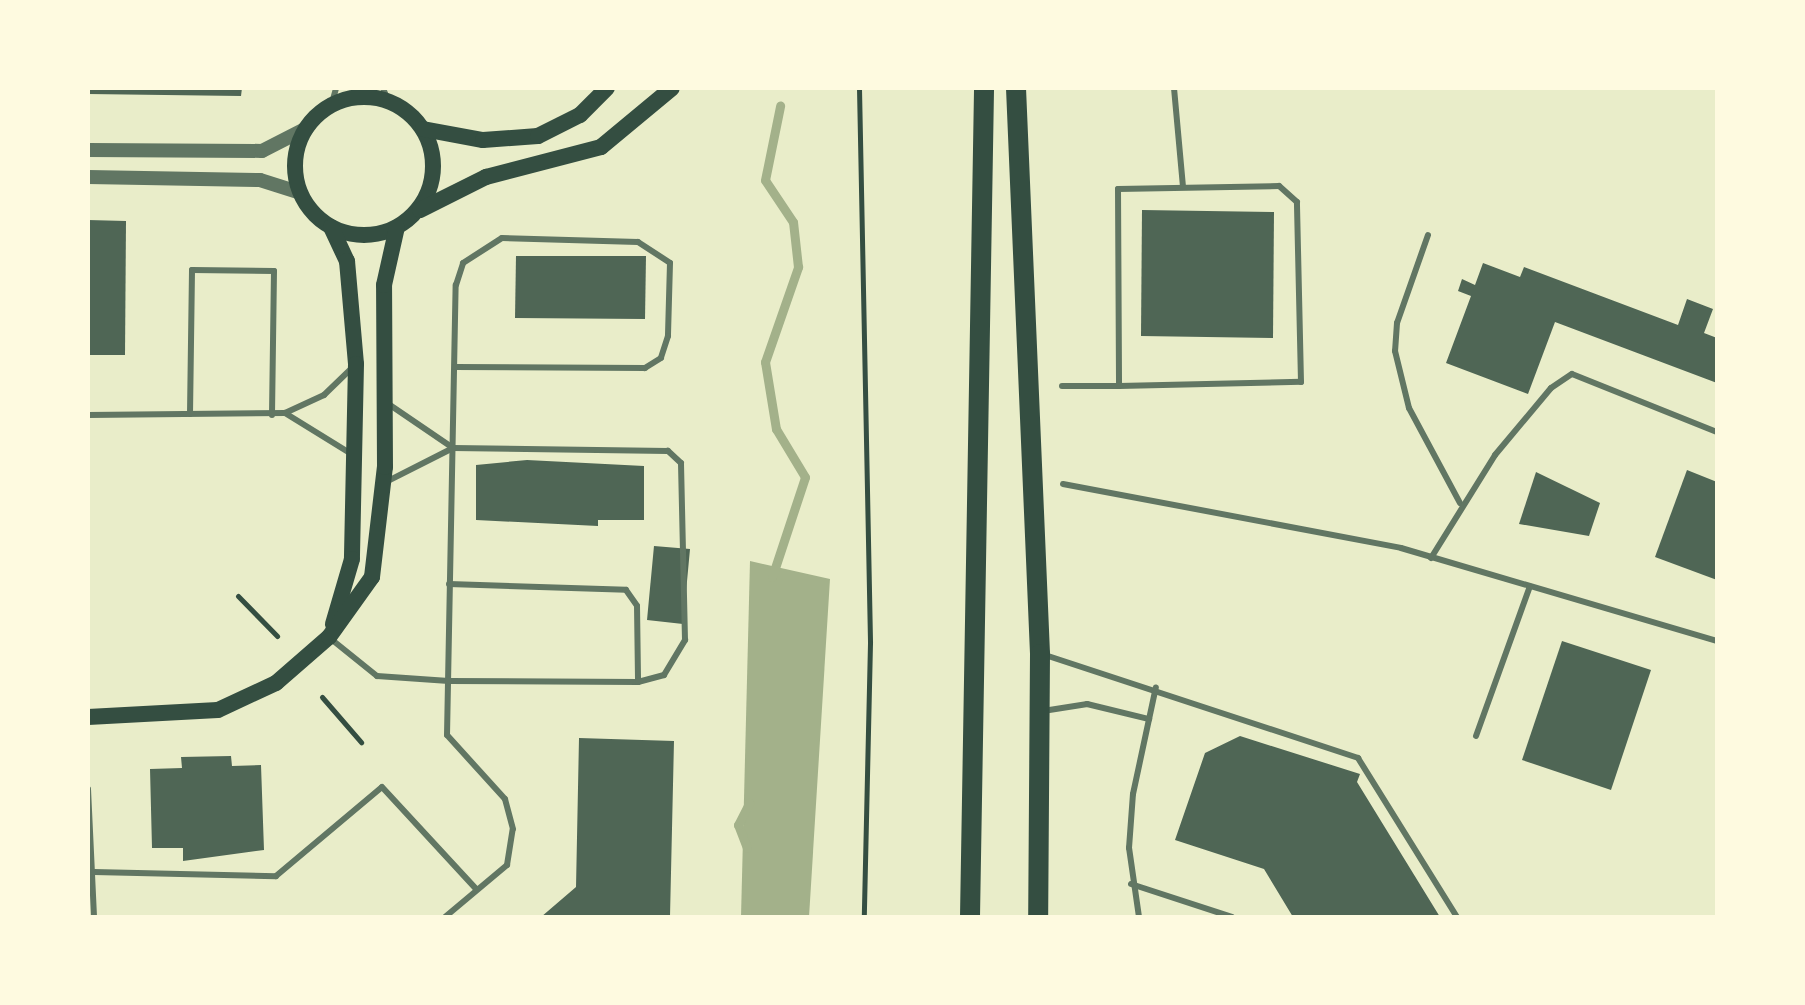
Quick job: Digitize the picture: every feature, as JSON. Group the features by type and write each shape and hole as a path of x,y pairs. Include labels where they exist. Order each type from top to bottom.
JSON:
{"main road":[{"path":"329,637 352,559 356,364 347,261 331,227 301,193 296,160 307,128 331,106 385,94 423,129 483,140 538,136 580,115 607,88"},
{"path":"331,227 375,235 397,227 415,213 486,177 601,147 672,88"},
{"path":"970,917 984,88"},
{"path":"1016,88 1040,654 1038,917"},
{"path":"415,213 434,172 423,129"},
{"path":"88,717 218,710 276,683 329,637 372,577 384,484 384,285 397,227"}],"street":[{"path":"88,150 262,151 307,128"},
{"path":"88,177 260,180 301,193"}],"lane":[{"path":"331,106 336,88"},
{"path":"1174,88 1183,187"},
{"path":"1062,386 1119,386 1301,382 1297,202 1279,186 1118,189 1119,386"},
{"path":"1428,235 1397,323 1395,351 1409,408 1460,503"},
{"path":"445,917 507,865 513,829 505,799 447,735 456,308 463,263 502,238 638,242 670,263 668,336 661,358 645,368 455,367"},
{"path":"190,414 192,270 274,271 272,415"},
{"path":"88,415 285,413 324,395 356,364"},
{"path":"1431,558 1460,503 1528,412 1572,374 1717,432"},
{"path":"386,402 453,448"},
{"path":"285,413 354,456"},
{"path":"329,637 377,676 449,681 638,682 664,675 685,640 681,463 668,451 453,448 384,484"},
{"path":"1063,484 1155,496 1431,558 1717,641"},
{"path":"449,584 614,587 637,606 638,682"},
{"path":"1476,736 1530,586"},
{"path":"1040,654 1156,687 1358,758 1457,917"},
{"path":"1139,917 1131,884 1133,794 1156,687"},
{"path":"1040,712 1087,704 1149,719"},
{"path":"94,872 276,876 382,787 476,889"},
{"path":"88,789 94,917"},
{"path":"1131,884 1232,917"}],"path":[{"path":"859,88 870,643 864,917"},
{"path":"238,596 277,636"},
{"path":"322,697 361,742"}],"shaded area":[{"path":"750,561 830,579 809,917 741,917"}],"building":[{"path":"88,88 242,88 241,96 88,94"},
{"path":"1142,210 1274,212 1273,338 1141,336"},
{"path":"88,220 126,221 125,355 88,355"},
{"path":"516,256 646,256 645,319 515,318"},
{"path":"1483,263 1520,277 1524,267 1678,325 1687,299 1713,309 1704,333 1717,338 1717,383 1555,322 1528,394 1446,363 1471,296 1458,291 1462,279 1475,285"},
{"path":"527,460 644,466 644,520 598,520 598,526 476,520 476,465"},
{"path":"1687,470 1717,482 1717,580 1655,557"},
{"path":"1536,472 1600,503 1589,536 1519,524"},
{"path":"654,546 690,549 683,624 647,620"},
{"path":"1562,641 1651,670 1611,790 1522,760"},
{"path":"1240,736 1360,774 1357,782 1440,917 1293,917 1264,869 1175,840 1205,753"},
{"path":"579,738 674,741 670,917 541,917 576,887"},
{"path":"231,756 232,766 261,765 264,850 183,861 183,848 152,848 150,769 182,768 181,757"}],"waterway":[{"path":"772,577 805,477 776,429 765,362 798,267 793,222 765,180 780,106"},
{"path":"747,848 738,825 749,803"}]}
